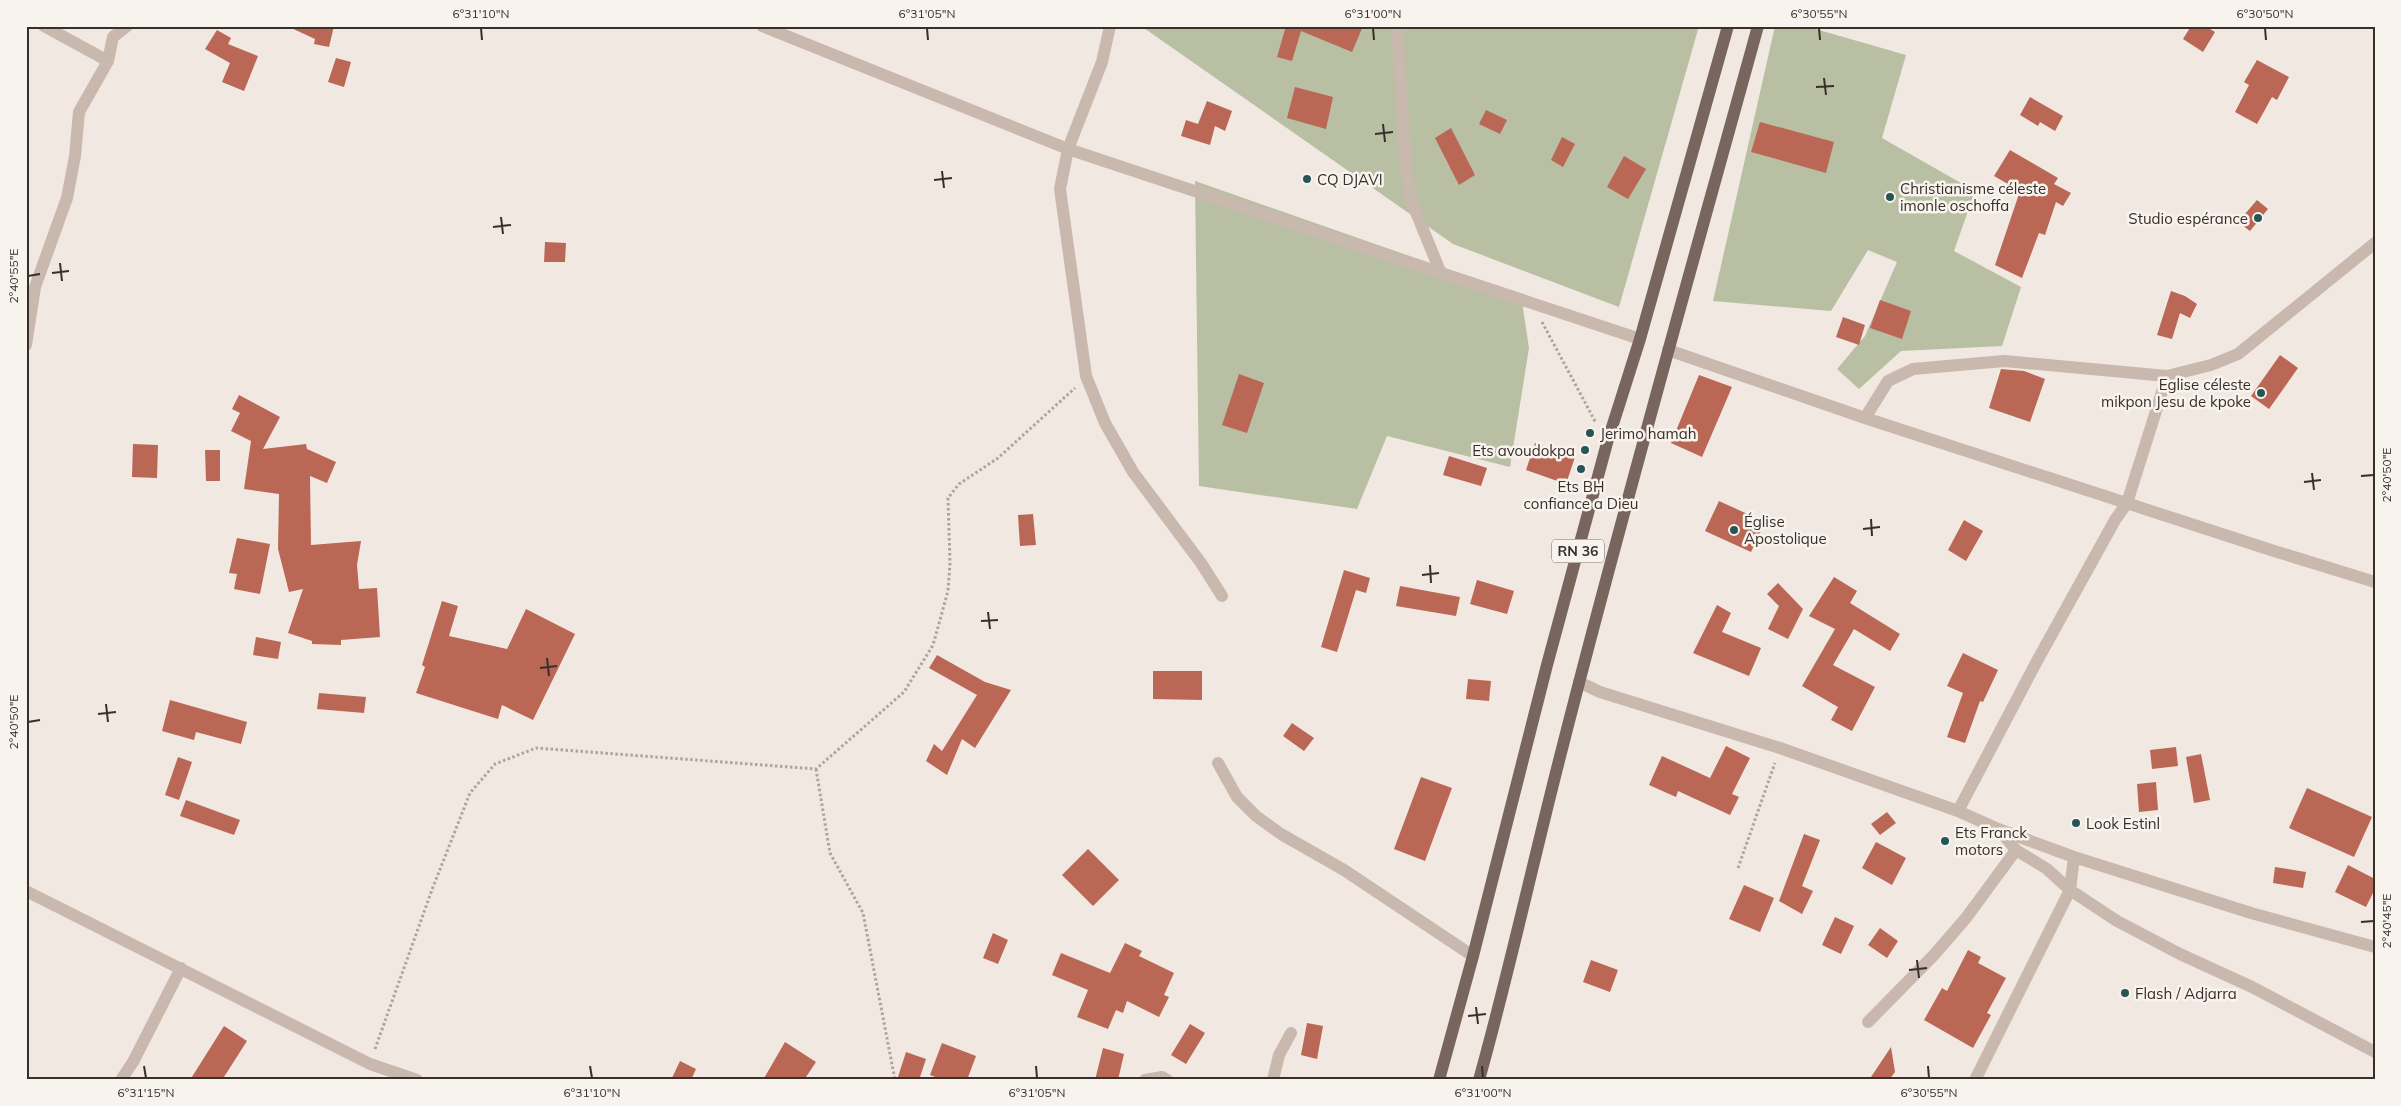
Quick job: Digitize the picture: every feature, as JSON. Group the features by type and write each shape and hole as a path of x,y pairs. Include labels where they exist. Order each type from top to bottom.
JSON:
{"main road":[{"name":"RN 36","path":"1439,1080 1473,956 1546,666 1607,443 1640,339 1728,26"},
{"name":"RN 36","path":"1479,1080 1502,997 1580,682 1668,350 1758,26"}],"street":[{"path":"44,26 108,61"},
{"path":"26,345 35,287 67,198 75,156 79,112 108,61 113,37 127,26"},
{"path":"762,26 1068,149 1531,301 1640,339"},
{"path":"1110,26 1102,62 1068,149 1060,189 1086,376 1105,423 1133,472 1179,537 1201,563 1222,596"},
{"path":"1396,26 1406,169 1411,200 1440,271"},
{"path":"1865,418 1888,381 1913,369 2004,361 2167,376 2211,365 2238,354 2375,242"},
{"path":"1668,350 1865,418 2375,582"},
{"path":"1958,811 2042,652 2115,520 2127,503 2167,376"},
{"path":"1580,682 1600,692 1780,748 1958,811 1998,829 2074,857 2251,913 2375,947"},
{"path":"1218,763 1237,797 1256,816 1281,834 1344,870 1473,956"},
{"path":"1998,829 2016,850 2047,869 2070,890 2117,920 2180,954 2252,987 2375,1052"},
{"path":"1868,1022 1939,950 1966,918 2016,850"},
{"path":"1975,1080 2070,890 2074,857"},
{"path":"26,891 370,1064 417,1080"},
{"path":"121,1080 133,1062 181,968"},
{"path":"1273,1080 1279,1056 1291,1033"},
{"path":"1145,1080 1162,1076 1167,1080"}],"path":[{"path":"1531,301 1607,443"},
{"path":"370,1064 432,887 470,793 495,764 536,748 816,769 904,692 933,645 948,591 950,563 948,498 959,484 998,458 1040,421 1086,376"},
{"path":"1738,868 1780,748"},
{"path":"816,769 830,853 863,913 895,1080"}],"green space":[{"path":"1141,26 1699,26 1619,307 1453,244"},
{"path":"1775,26 1805,26 1906,55 1882,138 1975,191 1954,251 2021,287 2002,346 1901,351 1859,389 1837,369 1865,336 1897,262 1868,250 1831,311 1713,301"},
{"path":"1195,181 1521,295 1529,348 1510,467 1387,436 1357,509 1199,486"}],"building":[{"path":"287,26 334,26 329,47 314,44 315,39"},
{"path":"1286,26 1363,26 1352,52 1301,31 1292,61 1277,57"},
{"path":"2191,26 2205,26 2215,32 2203,52 2183,39"},
{"path":"217,30 231,38 228,44 258,56 244,91 222,82 230,63 205,49"},
{"path":"336,58 351,62 344,87 328,82"},
{"path":"2257,60 2289,77 2277,100 2272,97 2257,124 2235,112 2249,85 2244,82"},
{"path":"1295,87 1333,97 1326,129 1287,118"},
{"path":"2030,97 2063,116 2055,131 2040,122 2038,126 2020,115"},
{"path":"1207,101 1232,111 1225,131 1215,126 1210,145 1181,136 1186,120 1198,124"},
{"path":"1486,110 1507,120 1500,134 1479,124"},
{"path":"1760,122 1834,142 1826,173 1751,152"},
{"path":"1451,128 1475,175 1459,185 1435,138"},
{"path":"1562,137 1575,144 1563,167 1551,160"},
{"path":"2010,150 2058,178 2054,184 2071,193 2063,206 2056,202 2045,235 2039,233 2022,278 1995,265 2020,191 1994,176"},
{"path":"1624,156 1646,169 1628,199 1607,187"},
{"path":"2257,200 2268,209 2250,231 2238,222"},
{"path":"545,242 566,243 565,262 544,262"},
{"path":"2171,291 2185,296 2197,304 2190,318 2180,313 2172,339 2157,335"},
{"path":"1880,300 1911,311 1902,339 1870,328"},
{"path":"1843,317 1865,325 1859,345 1836,337"},
{"path":"2280,355 2298,368 2269,409 2251,396"},
{"path":"2001,369 2024,371 2045,379 2030,422 1989,408"},
{"path":"1239,374 1264,383 1247,433 1222,425"},
{"path":"1699,375 1732,387 1702,457 1671,443"},
{"path":"239,395 280,417 263,449 306,444 307,449 336,462 327,483 310,476 311,545 361,541 357,565 359,589 377,588 380,637 341,640 341,645 312,644 312,641 288,633 303,589 289,592 278,549 279,494 244,489 251,441 231,431 240,413 232,409"},
{"path":"1535,443 1575,457 1566,484 1526,470"},
{"path":"133,444 158,445 157,478 132,477"},
{"path":"205,450 220,450 220,481 206,481"},
{"path":"1449,456 1487,468 1481,486 1443,475"},
{"path":"1719,501 1765,522 1751,552 1705,531"},
{"path":"1033,514 1036,545 1020,546 1018,515"},
{"path":"1964,520 1983,531 1966,561 1948,550"},
{"path":"237,538 270,544 260,594 234,589 237,574 229,573"},
{"path":"1344,570 1370,578 1366,593 1356,590 1337,652 1321,647"},
{"path":"1834,577 1857,591 1850,603 1900,634 1890,651 1854,629 1833,665 1875,687 1852,731 1831,720 1838,707 1802,686 1835,629 1809,616"},
{"path":"1477,580 1514,591 1507,614 1470,604"},
{"path":"1778,583 1803,609 1788,639 1768,629 1779,606 1767,594"},
{"path":"1400,586 1460,597 1456,616 1396,606"},
{"path":"442,601 458,606 449,636 507,649 526,609 575,634 533,720 502,705 498,719 416,693 425,667 422,665"},
{"path":"1717,605 1731,613 1722,632 1761,648 1749,676 1693,653"},
{"path":"256,637 281,642 278,659 253,655"},
{"path":"1963,653 1998,670 1983,702 1980,701 1965,743 1947,737 1963,693 1947,686"},
{"path":"937,655 985,682 1011,690 975,748 962,739 947,775 926,761 934,744 942,751 977,695 929,668"},
{"path":"1153,671 1202,671 1202,700 1153,699"},
{"path":"1468,679 1491,681 1489,701 1466,699"},
{"path":"319,693 366,697 364,713 317,709"},
{"path":"170,700 247,722 241,744 196,732 194,740 162,731"},
{"path":"1292,723 1314,738 1304,751 1283,736"},
{"path":"1726,746 1750,758 1732,794 1739,797 1730,815 1678,791 1676,797 1649,785 1662,756 1710,778"},
{"path":"2176,747 2178,766 2152,769 2150,750"},
{"path":"2201,754 2210,800 2194,803 2186,757"},
{"path":"178,757 192,762 179,800 165,795"},
{"path":"1421,777 1452,788 1425,861 1394,849"},
{"path":"2156,782 2158,810 2139,812 2137,784"},
{"path":"2307,788 2372,817 2354,857 2289,828"},
{"path":"186,800 240,820 234,835 180,816"},
{"path":"1887,812 1896,823 1880,835 1871,824"},
{"path":"1804,834 1820,840 1802,886 1813,891 1802,914 1779,901"},
{"path":"1876,842 1906,858 1892,885 1862,868"},
{"path":"1088,849 1119,880 1093,906 1062,875"},
{"path":"2348,865 2375,879 2375,889 2366,907 2335,892"},
{"path":"2275,867 2306,872 2303,888 2273,883"},
{"path":"1744,885 1774,898 1760,932 1729,919"},
{"path":"1835,917 1854,926 1841,954 1822,945"},
{"path":"1880,928 1898,941 1887,958 1868,945"},
{"path":"993,933 1008,940 998,964 983,958"},
{"path":"1125,943 1142,951 1139,956 1174,973 1164,995 1169,997 1159,1017 1127,1001 1123,1013 1116,1010 1108,1029 1077,1017 1088,990 1052,975 1061,953 1110,973"},
{"path":"1968,950 1981,957 1978,963 2006,978 1987,1013 1991,1015 1973,1048 1924,1020 1942,988 1947,991"},
{"path":"1591,960 1618,970 1610,992 1583,982"},
{"path":"1307,1023 1323,1026 1317,1059 1301,1055"},
{"path":"1190,1024 1205,1033 1186,1064 1171,1055"},
{"path":"224,1026 247,1041 222,1080 190,1080"},
{"path":"785,1042 816,1062 804,1080 763,1080"},
{"path":"942,1043 976,1056 967,1080 943,1080 930,1075"},
{"path":"1891,1047 1895,1072 1889,1080 1869,1080"},
{"path":"1103,1048 1124,1054 1118,1080 1095,1080"},
{"path":"906,1052 926,1059 919,1080 897,1080"},
{"path":"680,1061 696,1069 691,1080 671,1080"}],"place":[{"name":"CQ DJAVI","path":"1307,179"},
{"name":"Christianisme céleste imonle oschoffa","path":"1890,197"},
{"name":"Studio espérance","path":"2258,218"},
{"name":"Eglise céleste mikpon Jesu de kpoke","path":"2261,393"},
{"name":"Jerimo hamah","path":"1590,433"},
{"name":"Ets avoudokpa","path":"1585,450"},
{"name":"Ets BH confiance a Dieu","path":"1581,469"},
{"name":"Église Apostolique","path":"1734,530"},
{"name":"Look Estinl","path":"2076,823"},
{"name":"Ets Franck motors","path":"1945,841"},
{"name":"Flash / Adjarra","path":"2125,993"}]}
